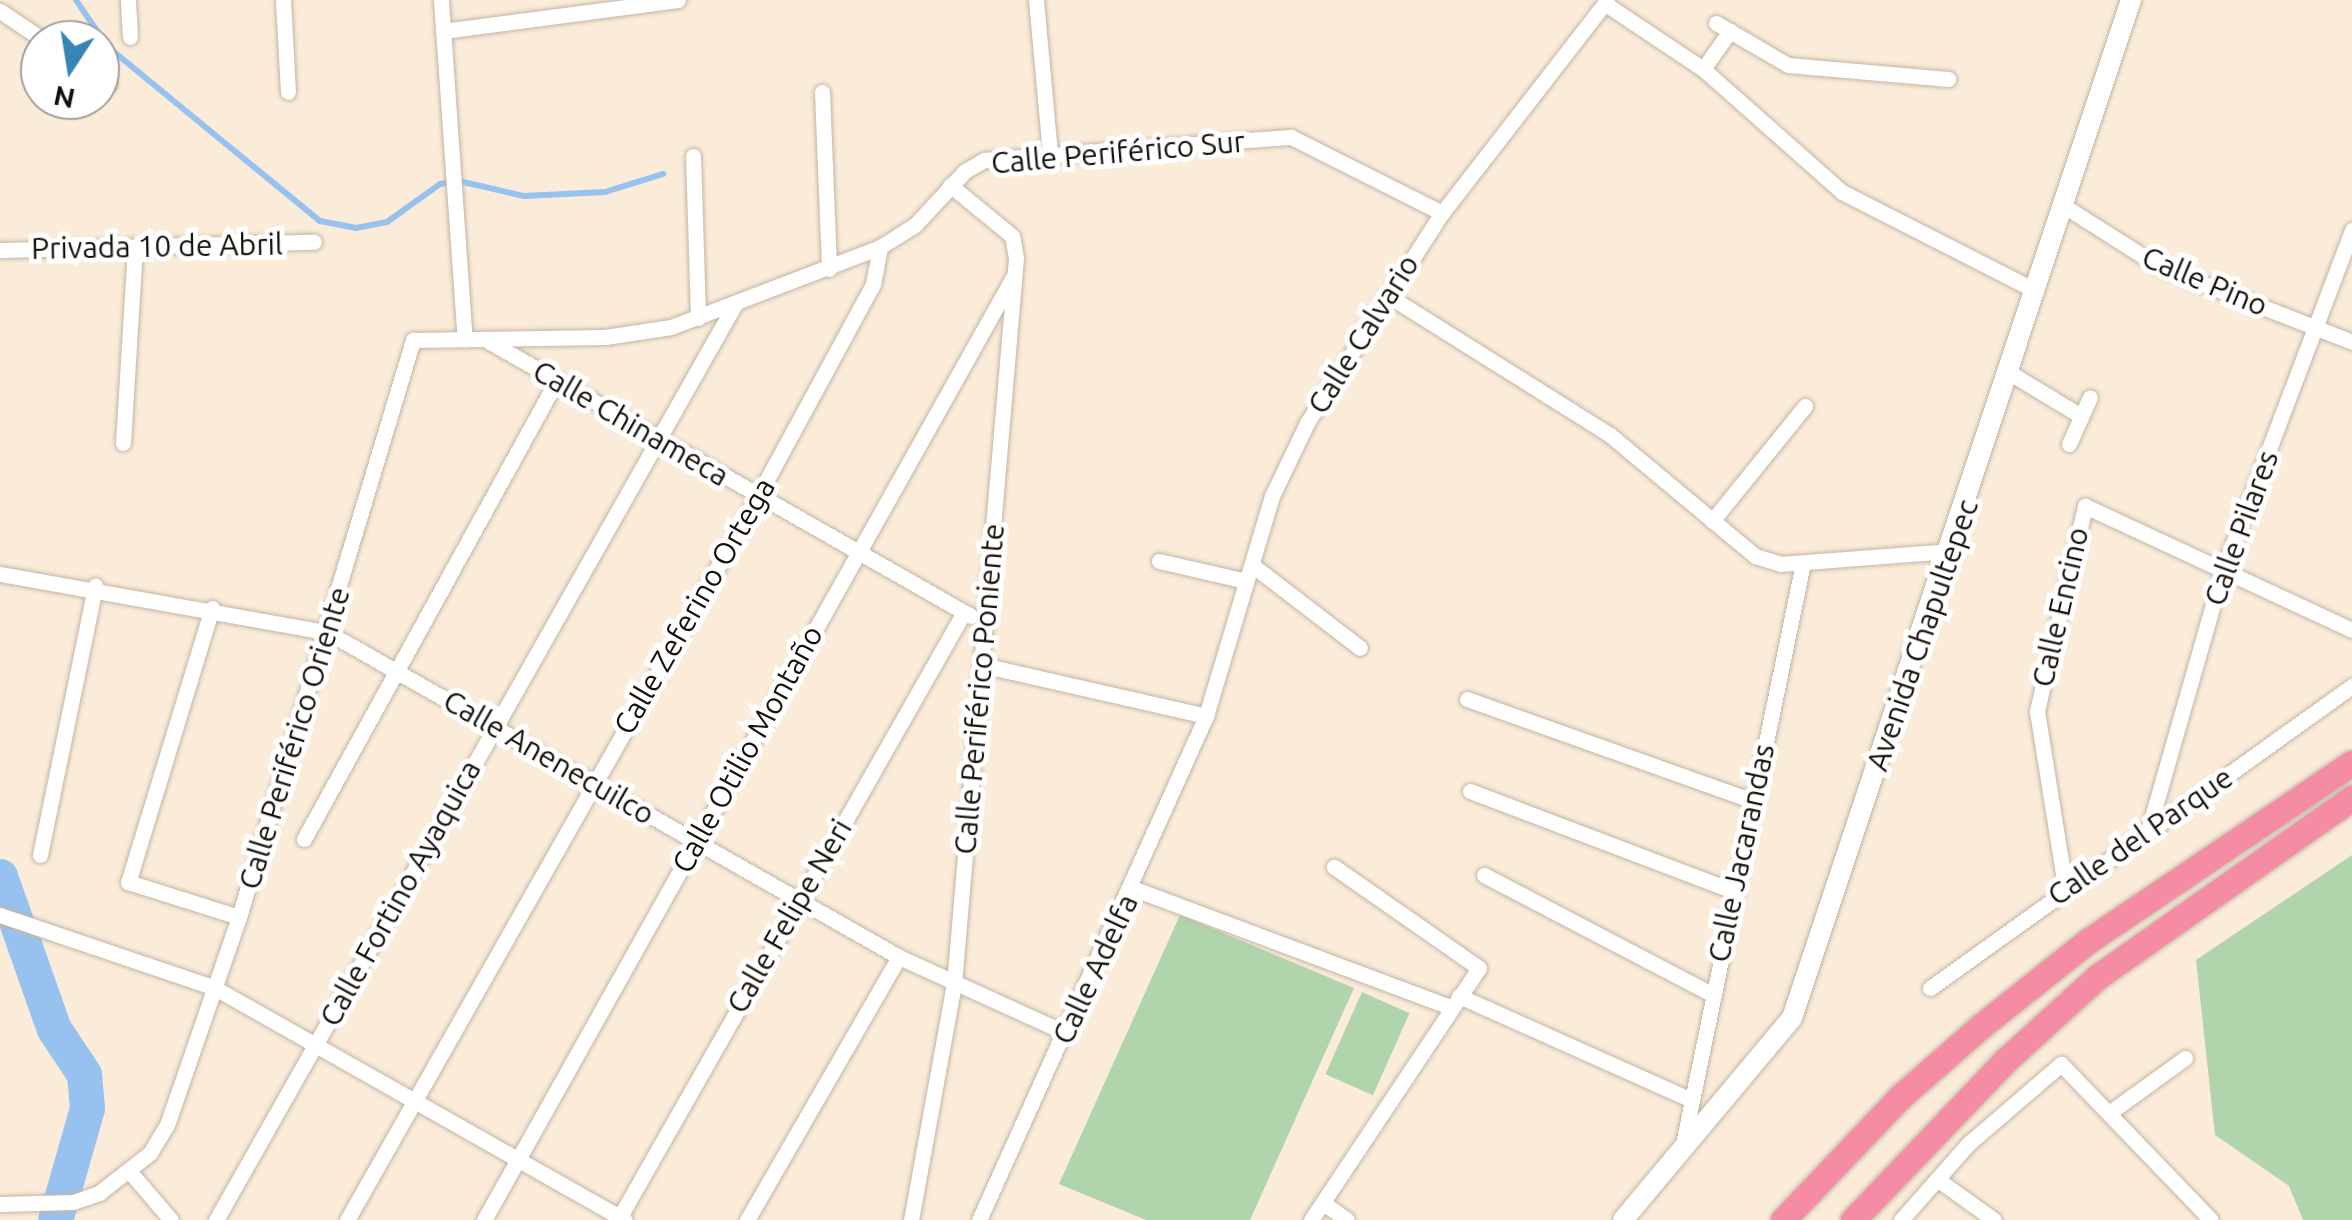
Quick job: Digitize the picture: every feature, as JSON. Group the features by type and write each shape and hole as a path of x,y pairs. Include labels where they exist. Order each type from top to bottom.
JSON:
{"highway":[{"path":"1783,1220 1900,1097 1981,1026 2088,941 2352,764"},
{"path":"1853,1220 2007,1058 2097,977 2352,798"}],"street":[{"path":"128,0 130,37"},
{"path":"283,0 288,92"},
{"path":"441,0 465,340"},
{"path":"443,32 495,29 607,3 678,0"},
{"path":"1036,0 1050,153"},
{"name":"Avenida Chapultepec","path":"1623,1220 1792,1018 1951,551 2130,0"},
{"path":"1607,2 1703,69 1842,192 2036,291"},
{"name":"Calle Calvario","path":"1206,716 1272,496 1307,423 1442,213 1607,2"},
{"path":"1703,69 1723,27 1788,66 1948,79"},
{"path":"822,92 829,269"},
{"name":"Calle Periférico Sur","path":"465,340 604,337 698,318 734,306 880,246 915,225 950,185 984,160 1291,137 1442,213"},
{"path":"693,156 698,318"},
{"name":"Calle Periférico Poniente","path":"911,1220 954,984 1012,279 1012,236 950,185"},
{"name":"Calle Pino","path":"2064,206 2160,267 2352,342"},
{"name":"Calle Pilares","path":"2148,831 2223,570 2352,230"},
{"name":"Privada 10 de Abril","path":"0,250 314,242"},
{"path":"123,443 136,246"},
{"name":"Calle Zeferino Ortega","path":"346,1220 758,496 874,284 880,246"},
{"name":"Calle Otilio Montaño","path":"484,1220 1012,279"},
{"path":"1387,295 1610,434 1755,556 1803,563 1951,551"},
{"name":"Calle Fortino Ayaquica","path":"216,1220 734,306"},
{"name":"Calle Periférico Oriente","path":"130,1172 167,1125 240,917 413,340 465,340"},
{"name":"Calle Chinameca","path":"487,340 963,614 985,619"},
{"path":"2010,373 2081,416"},
{"path":"304,839 557,380"},
{"path":"2069,444 2090,397"},
{"path":"1712,521 1805,406"},
{"name":"Calle Encino","path":"2066,886 2037,711 2084,506 2223,570"},
{"path":"1159,561 1249,573 1360,648"},
{"name":"Calle Jacarandas","path":"1683,1144 1750,800 1803,563"},
{"path":"2223,570 2352,630"},
{"name":"Calle Anenecuilco","path":"0,574 94,586 327,632 899,956 1066,1033"},
{"path":"40,856 94,586"},
{"path":"212,608 128,882 240,917"},
{"name":"Calle Felipe Neri","path":"621,1219 796,900 963,614"},
{"path":"982,665 1206,716"},
{"name":"Calle del Parque","path":"1930,988 2066,886 2352,686"},
{"path":"1466,699 1750,800"},
{"name":"Calle Adelfa","path":"982,1219 1206,716"},
{"path":"1470,791 1732,891"},
{"path":"1311,1220 1479,963 1334,867"},
{"path":"1484,876 1712,994"},
{"path":"1132,888 1455,1001 1692,1100"},
{"path":"4,916 214,987 621,1219"},
{"path":"747,1220 899,956"},
{"path":"2109,1113 2185,1058"},
{"path":"1901,1220 1937,1179 2061,1064 2211,1220"},
{"path":"0,1204 73,1202 130,1172 171,1220"},
{"path":"1937,1179 1994,1220"},
{"path":"1324,1203 1347,1220"}],"green space":[{"path":"2352,855 2352,1220 2303,1220 2289,1186 2215,1135 2196,960"},
{"path":"1180,915 1354,988 1250,1220 1146,1220 1059,1184"},
{"path":"1362,992 1410,1013 1373,1095 1325,1074"}],"waterway":[{"path":"76,0 108,47 320,221 356,228 387,222 440,184 459,181 524,196 605,192 663,174"},
{"path":"0,876 54,1029 84,1074 87,1108 55,1220"}]}
